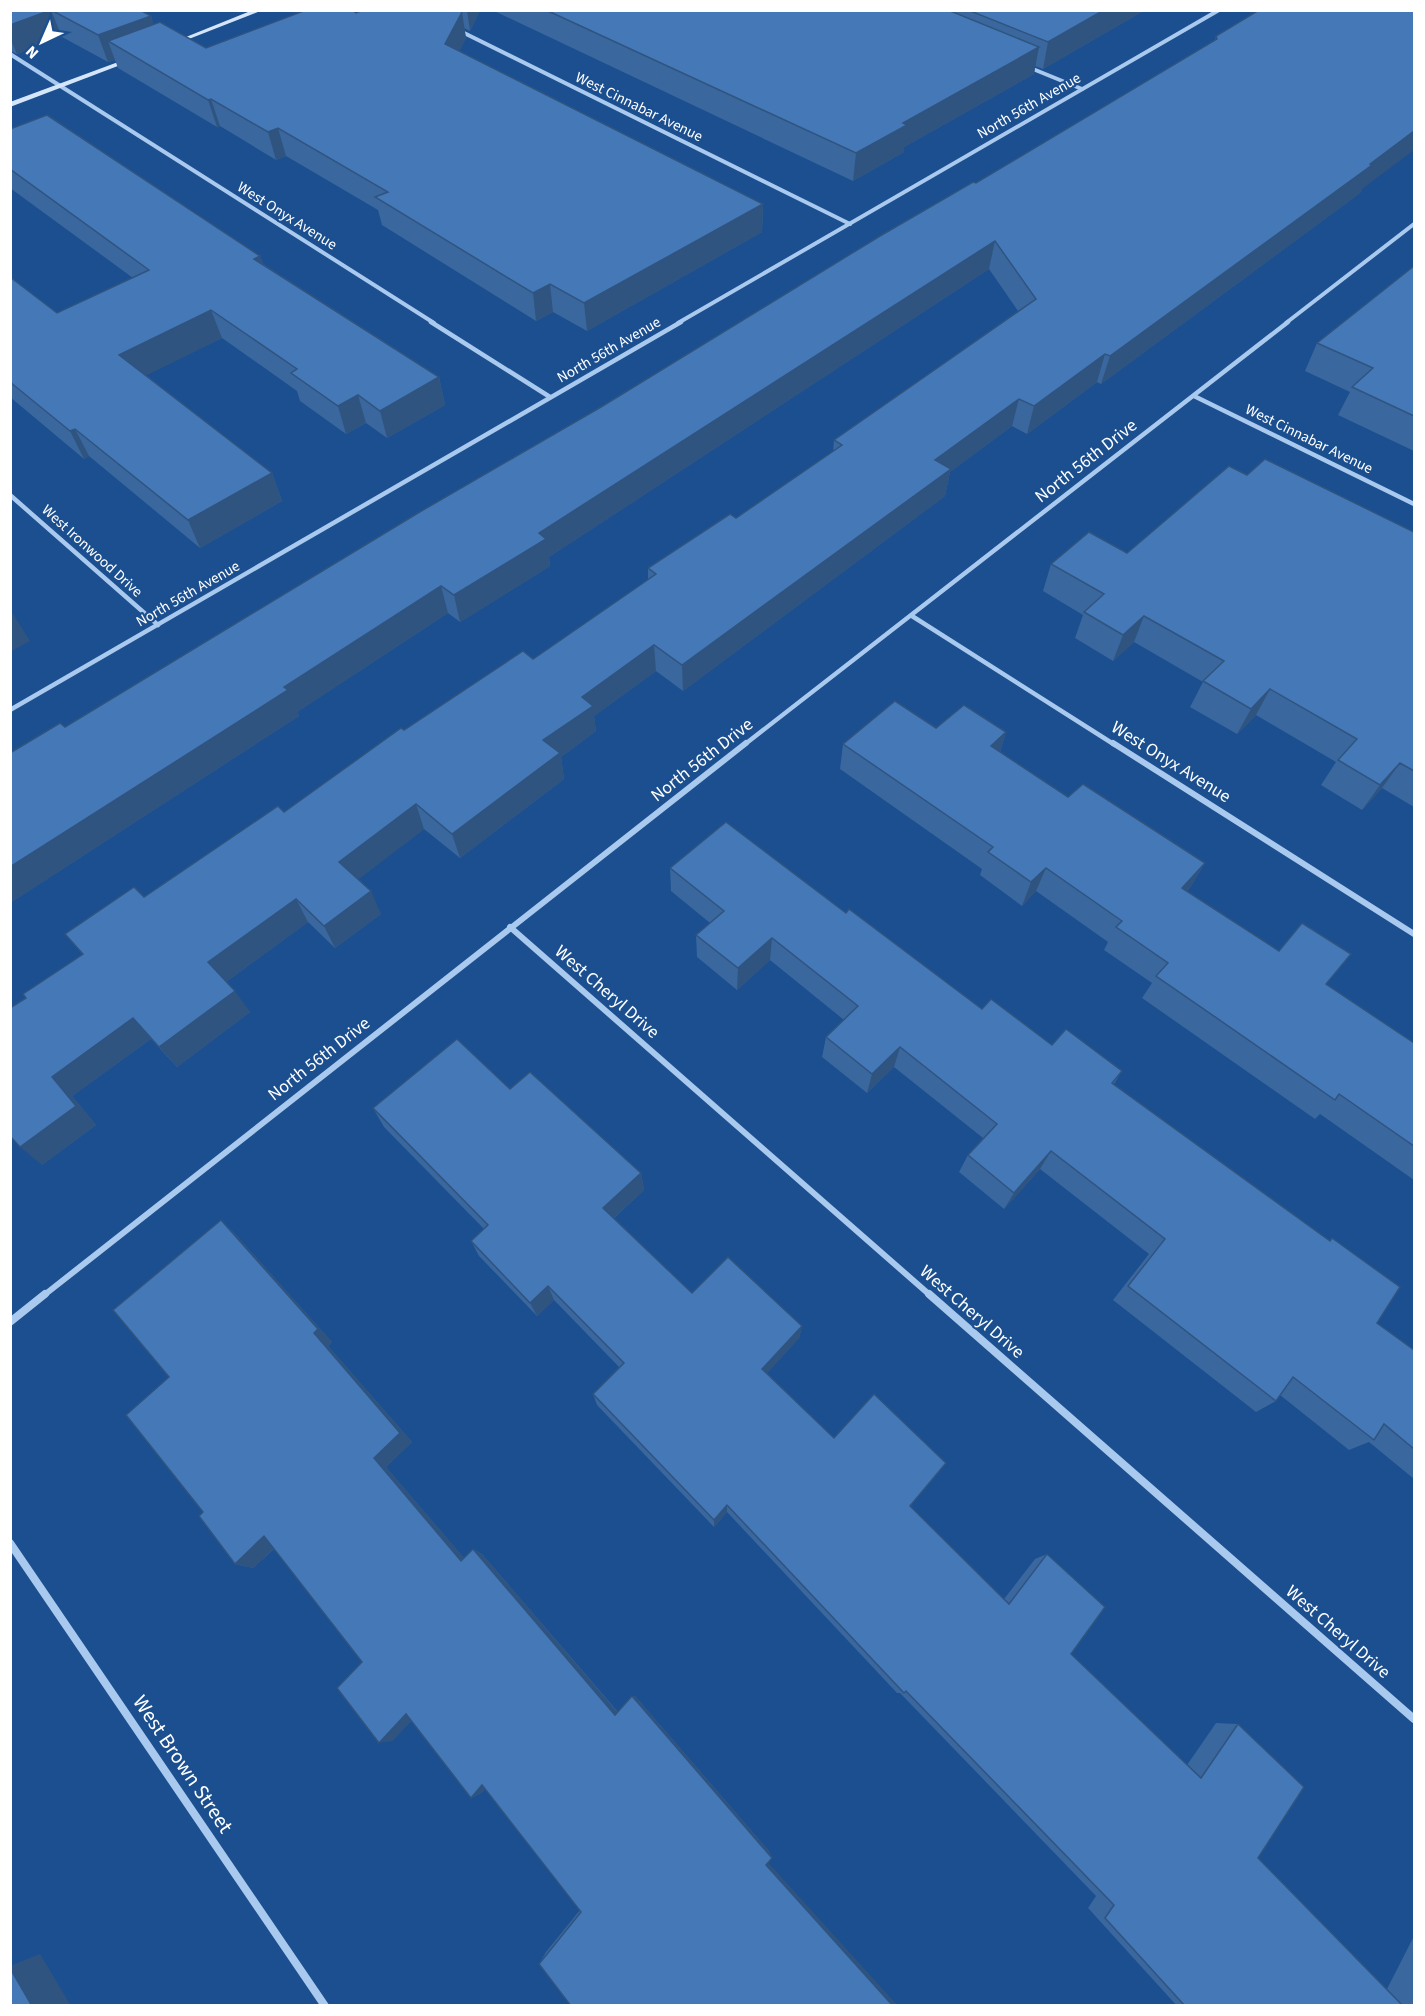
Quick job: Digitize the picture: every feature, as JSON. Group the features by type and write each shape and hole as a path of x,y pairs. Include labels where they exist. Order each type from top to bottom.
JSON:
{"street":[{"path":"171,44 260,10"},
{"name":"North 56th Avenue","path":"10,710 1219,10"},
{"name":"West Cinnabar Avenue","path":"450,26 850,224"},
{"name":"West Onyx Avenue","path":"10,54 550,397"},
{"path":"10,105 138,57"},
{"path":"1025,66 1082,89"},
{"name":"North 56th Drive","path":"10,1322 510,927 1414,224"},
{"name":"West Cinnabar Avenue","path":"1194,396 1414,504"},
{"name":"West Ironwood Drive","path":"10,495 158,625"},
{"name":"West Onyx Avenue","path":"912,616 1414,934"},
{"name":"West Cheryl Drive","path":"510,927 1414,1719"},
{"name":"West Brown Street","path":"10,1543 325,2006"}],"building":[{"path":"10,10 51,10 10,25"},
{"path":"51,10 140,10 151,16 98,35"},
{"path":"306,10 352,10 356,13 363,10 460,10 462,12 445,44 763,204 584,303 550,284 533,293 375,197 388,192 278,128 268,132 211,99 208,100 108,41 160,22 206,48"},
{"path":"546,10 948,10 1039,47 903,123 907,125 856,153"},
{"path":"968,10 1104,10 1048,42"},
{"path":"1259,10 1414,10 1414,131 1370,164 1372,165 1110,356 1105,354 1034,406 1019,399 935,460 951,469 682,665 654,645 582,697 593,706 543,740 560,753 452,834 416,804 339,862 371,891 324,926 296,899 208,962 235,991 159,1047 133,1018 52,1077 76,1106 20,1147 10,1136 10,1008 26,998 23,994 83,954 65,934 134,887 144,897 278,806 284,812 401,728 404,730 523,651 533,659 656,574 648,568 730,514 736,518 842,445 834,440 1036,299 995,241 539,533 546,539 454,595 441,586 284,687 288,690 10,867 10,753 60,723 65,727 418,513 601,407 880,236 973,182 976,183 1217,39 1216,36"},
{"path":"47,115 260,256 254,259 439,377 380,411 358,395 338,406 291,373 297,369 211,310 119,355 272,473 188,520 75,429 70,431 10,382 10,277 57,313 149,270 10,169 10,129"},
{"path":"1414,266 1414,416 1352,387 1373,368 1317,343"},
{"path":"1265,459 1414,532 1414,771 1400,763 1380,785 1338,760 1357,739 1270,689 1251,709 1203,681 1224,661 1144,616 1123,635 1084,612 1104,594 1051,564 1089,532 1127,553 1229,466 1247,475"},
{"path":"895,701 936,728 964,705 1006,732 991,746 1068,797 1083,784 1205,863 1182,888 1279,951 1302,923 1351,954 1326,984 1414,1043 1414,1146 1339,1094 1335,1100 1156,976 1168,963 1116,927 1122,921 1046,868 1031,882 988,852 993,847 843,744"},
{"path":"726,822 846,913 849,909 982,1009 991,999 1052,1045 1066,1029 1122,1071 1112,1083 1330,1241 1332,1238 1400,1287 1377,1323 1414,1350 1414,1449 1384,1424 1374,1440 1293,1377 1276,1401 1128,1286 1165,1239 1051,1151 1014,1193 968,1155 997,1124 900,1047 872,1074 826,1037 858,1006 772,938 738,968 696,935 724,911 670,868"},
{"path":"457,1039 510,1089 530,1072 641,1173 603,1208 692,1293 728,1257 802,1326 762,1369 834,1438 874,1394 946,1463 910,1506 1009,1604 1047,1554 1105,1607 1071,1654 1201,1778 1238,1724 1304,1787 1258,1858 1403,2006 1185,2006 1105,1918 1114,1905 906,1691 904,1693 727,1505 714,1520 593,1394 624,1363 548,1286 530,1303 471,1241 488,1225 373,1108"},
{"path":"221,1220 318,1329 314,1333 400,1433 374,1458 461,1561 473,1549 615,1715 632,1696 772,1858 766,1865 893,2006 571,2006 539,1964 581,1912 482,1785 471,1798 406,1714 379,1743 337,1688 362,1662 264,1536 235,1564 199,1516 203,1512 126,1415 169,1377 113,1310"},
{"path":"10,1968 32,2006 10,2006"}]}
